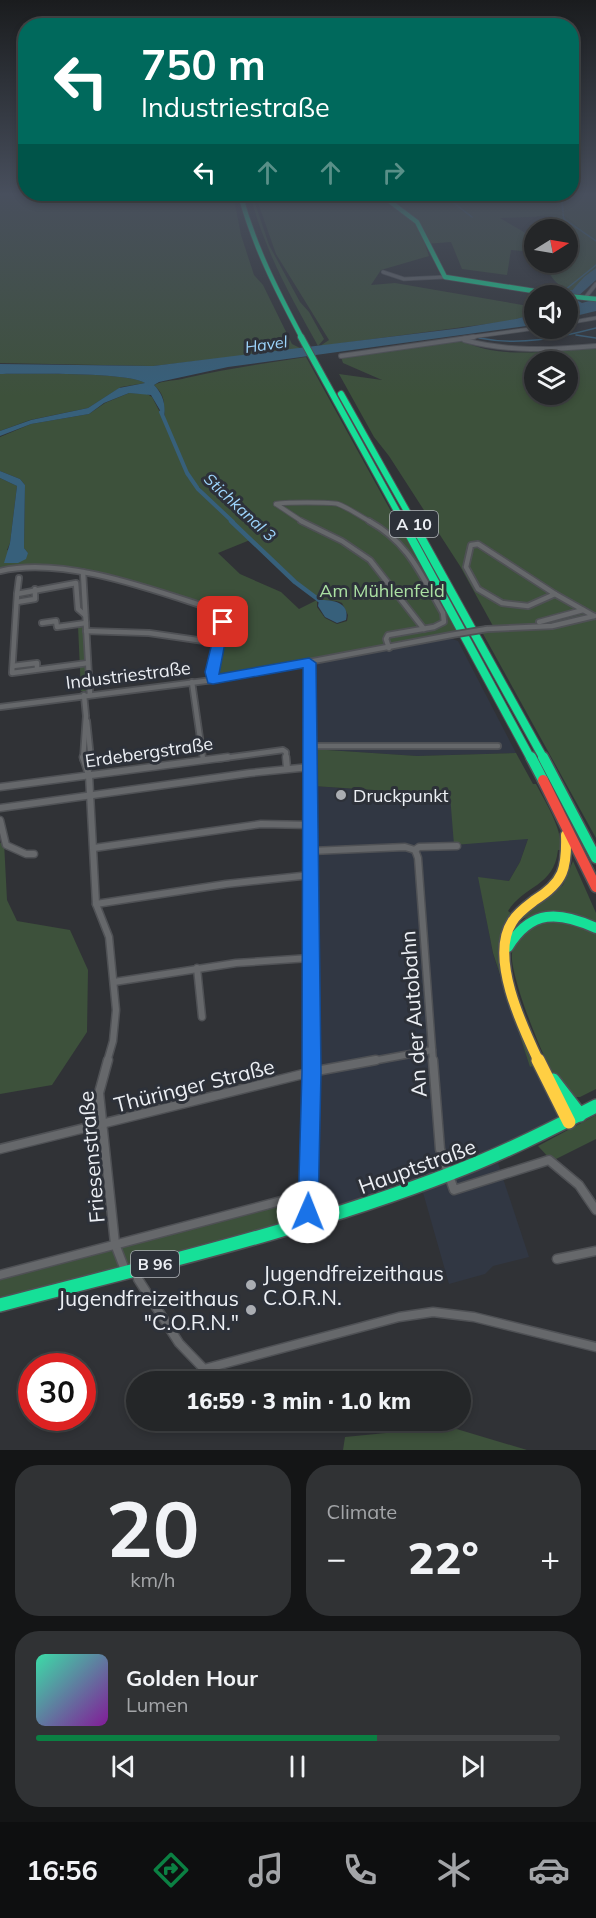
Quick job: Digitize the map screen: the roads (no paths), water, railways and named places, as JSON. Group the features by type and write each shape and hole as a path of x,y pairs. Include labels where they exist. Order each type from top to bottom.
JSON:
{"main road":[{"name":"A 10","path":"263,262 508,691 596,858"},
{"name":"A 10","path":"269,262 309,344"},
{"path":"438,262 446,277 524,289"},
{"name":"A 10","path":"317,358 483,667 596,887"},
{"path":"556,806 568,846 567,868 555,887 514,918 506,935 503,950 507,975 537,1060 569,1122"},
{"path":"571,809 596,847"},
{"path":"580,1115 556,1086 544,1064 512,981 507,956 516,931 526,923 538,918 565,916 579,919 596,928"},
{"name":"Hauptstraße","path":"0,1305 310,1222 448,1175 503,1153 569,1122 596,1106"}],"street":[{"path":"383,272 405,279 446,277"},
{"path":"588,298 596,284"},
{"path":"578,322 596,318"},
{"path":"341,356 524,330"},
{"path":"464,339 493,348 545,350 596,346"},
{"path":"389,648 386,639 388,635 424,629 442,624 444,616 418,568 396,538 336,502 277,503 302,522 342,541 370,560 424,629"},
{"path":"555,594 528,606 502,603 478,589 466,567 471,545 478,544 555,594 595,616"},
{"path":"0,571 27,567 83,572 225,613 213,680"},
{"name":"Friesenstraße","path":"83,572 88,663 87,719 91,760"},
{"path":"19,578 12,673 88,663"},
{"path":"17,594 76,583 78,609 85,615"},
{"path":"17,602 35,599 35,590"},
{"path":"539,622 583,610"},
{"name":"Industriestraße","path":"0,707 213,680 451,635 487,629 552,626 595,616"},
{"path":"42,623 56,621 57,627 86,623"},
{"path":"86,631 149,633 218,643"},
{"path":"309,663 311,1072 308,1196 310,1222"},
{"path":"192,682 203,759"},
{"name":"Friesenstraße","path":"87,719 83,737 85,770 89,775 96,904 109,937 116,1010 113,1041 99,1093 101,1125 115,1244 126,1272"},
{"path":"310,746 498,746"},
{"name":"Erdebergstraße","path":"0,787 283,750 286,752 287,768"},
{"name":"Erdebergstraße","path":"0,808 287,768 310,767"},
{"path":"0,820 6,845 26,855 34,854"},
{"path":"94,848 261,824 311,825"},
{"path":"311,851 405,847 415,850 419,847 457,846"},
{"name":"An der Autobahn","path":"415,850 418,858 440,1149 448,1175"},
{"path":"96,904 226,884 310,875"},
{"path":"114,982 197,968 310,958"},
{"path":"197,968 202,1017"},
{"name":"Thüringer Straße","path":"0,1149 311,1072 432,1050"},
{"path":"448,1175 454,1190 549,1160 579,1185 596,1210"},
{"path":"0,1275 300,1196 308,1196"},
{"path":"557,1259 596,1251"},
{"path":"136,1269 138,1279 162,1315 198,1366 204,1369 399,1317 433,1312 474,1317 596,1347"}],"water":[{"path":"596,268 596,280 578,296 577,285"},
{"path":"596,299 596,311 578,315 578,301 582,303"},
{"path":"524,317 524,326 228,367 159,382 154,385 163,400 164,417 151,395 129,393 104,403 89,414 31,424 0,436 0,431 31,420 88,408 119,388 145,383 135,379 98,375 0,374 0,364 153,366 462,328"},
{"path":"0,471 20,479 25,485 24,548 28,553 26,559 18,563 4,563 10,543 17,486 0,478"},
{"path":"319,600 339,603 345,609 346,620 337,623 325,617 318,606"}],"waterway":[{"path":"571,285 596,265"},
{"path":"479,338 509,341 538,340 596,328"},
{"path":"578,335 596,338"},
{"name":"Stichkanal 3","path":"161,412 187,473 198,489 233,522"},
{"name":"Stichkanal 3","path":"231,521 295,582 319,600"}],"place":[{"name":"Druckpunkt","path":"341,795"},
{"name":"Jugendfreizeithaus C.O.R.N.","path":"251,1285"},
{"name":"Jugendfreizeithaus \"C.O.R.N.\"","path":"251,1310"}],"water label":[{"name":"Havel","path":"266,344"}],"park label":[{"name":"Am Mühlenfeld","path":"382,590"}]}
